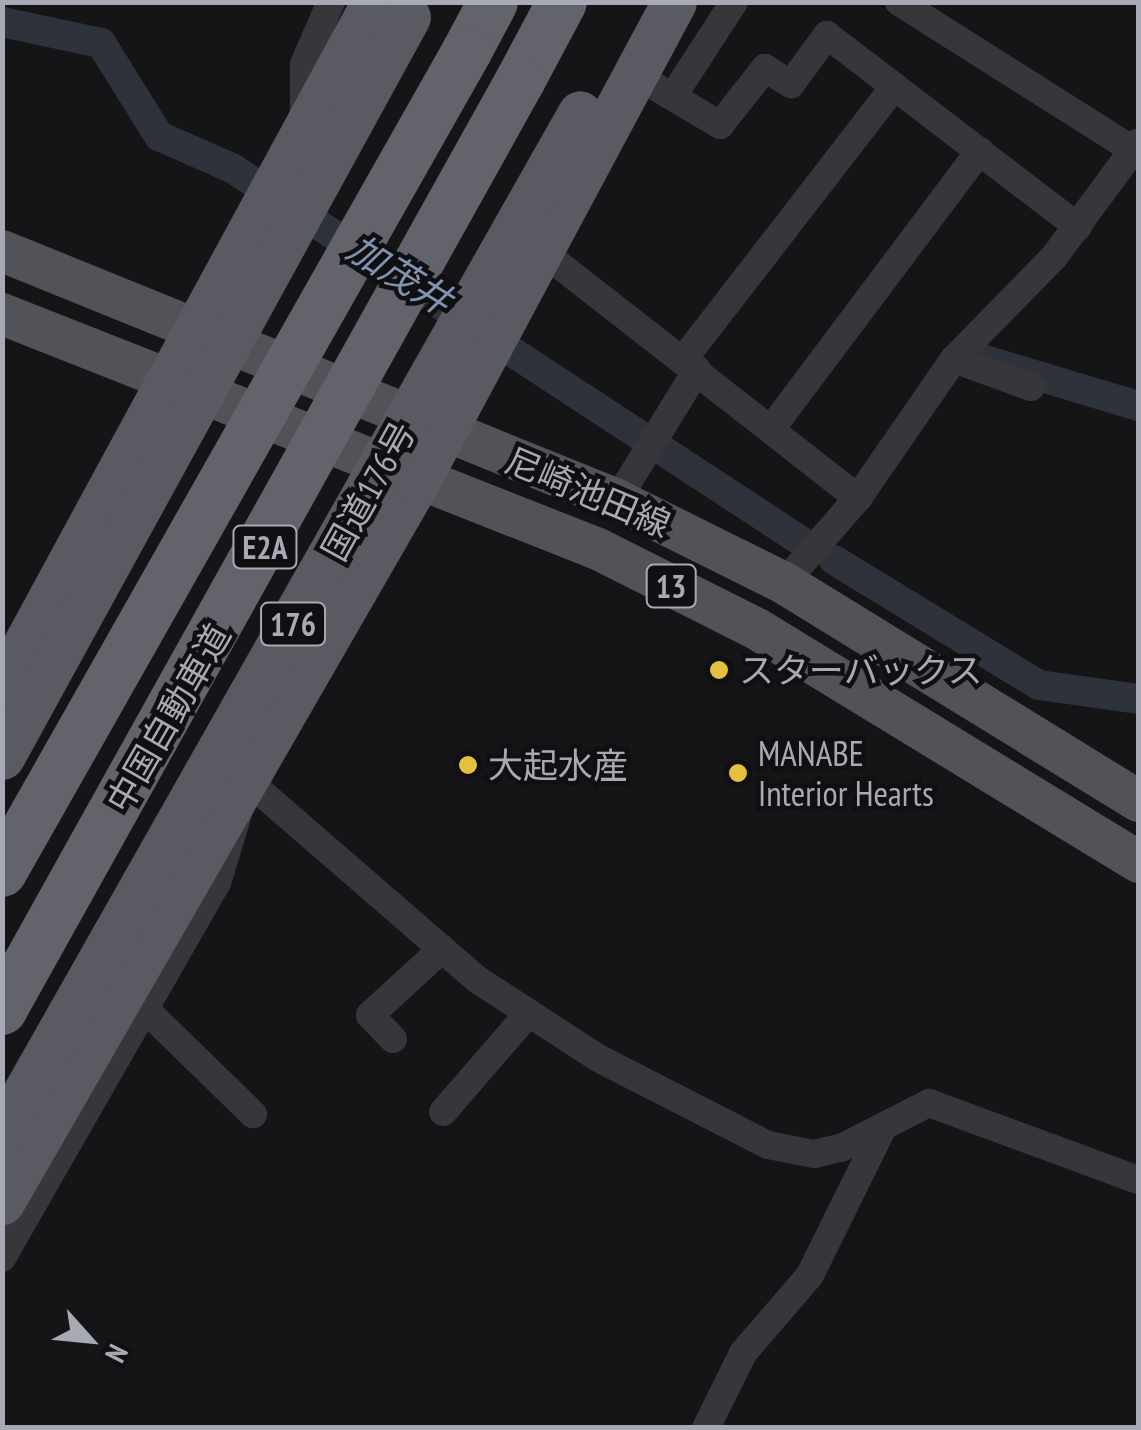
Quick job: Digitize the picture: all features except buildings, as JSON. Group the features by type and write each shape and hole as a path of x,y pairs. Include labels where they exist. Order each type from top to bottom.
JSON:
{"highway":[{"name":"中国自動車道","path":"2,872 493,2"},
{"name":"中国自動車道","path":"2,1010 562,2"},
{"name":"国道176号","path":"2,1134 641,2"},
{"path":"2,1202 417,482 674,2"},
{"path":"2,688 10,644 169,381 304,132 399,7"},
{"path":"2,757 399,7"}],"main road":[{"name":"尼崎池田線","path":"2,251 617,500 784,583 1138,801"},
{"name":"尼崎池田線","path":"2,314 417,482 598,549 757,629 1138,862"}],"street":[{"path":"304,132 304,64 331,2"},
{"path":"673,96 734,2"},
{"path":"784,583 858,498 954,359 1078,227 1136,147 899,2"},
{"path":"634,74 720,124 765,68 791,84 827,34 1078,227"},
{"path":"617,500 690,365 895,86"},
{"path":"771,429 980,152"},
{"path":"540,250 858,498"},
{"path":"954,359 1032,387"},
{"path":"2,1258 217,883 248,781 442,949 528,1014 789,1152 841,1148 928,1104 1138,1180"},
{"path":"394,1039 370,1016 442,949"},
{"path":"147,1011 254,1114"},
{"path":"443,1112 528,1014"},
{"path":"706,1428 742,1353 810,1275 882,1129"}],"waterway":[{"name":"加茂井","path":"2,22 101,43 159,136 232,168 807,545"},
{"name":"加茂井","path":"975,357 1138,406"},
{"name":"加茂井","path":"834,560 1039,685 1138,699"}],"place":[{"name":"スターバックス","path":"719,670"},
{"name":"大起水産","path":"468,765"},
{"name":"MANABE Interior Hearts","path":"738,773"}]}
